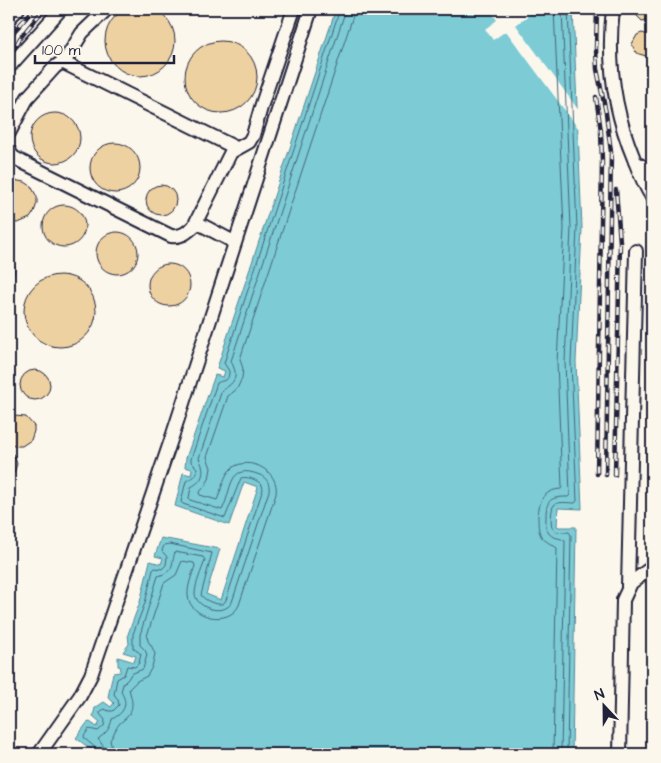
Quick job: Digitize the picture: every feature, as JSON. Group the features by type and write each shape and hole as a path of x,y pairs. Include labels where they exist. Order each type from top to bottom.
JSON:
{"lane":[{"path":"9,18 18,9"},
{"path":"9,67 61,9"},
{"path":"9,133 28,97 55,67 66,59 82,33 107,9"},
{"path":"9,151 13,157 22,162 171,236 179,237 186,234 194,226 231,152 249,142 253,135 294,9"},
{"path":"39,754 80,696 92,675 173,434 310,9"},
{"path":"613,9 610,38 613,83 618,112 642,180 652,197"},
{"path":"62,62 236,148"},
{"path":"635,162 652,170"},
{"path":"196,222 234,242"},
{"path":"620,754 622,610 623,600 628,587 636,251"},
{"path":"628,587 652,567"}],"water":[{"path":"336,9 573,9 582,228 576,362 582,509 558,508 557,526 576,527 572,754 97,754 76,738 87,723 90,722 97,727 100,722 93,716 95,708 104,702 111,707 114,703 108,697 113,673 120,672 121,667 118,666 118,657 134,662 136,656 123,652 129,644 128,634 140,602 150,561 161,564 163,558 155,556 161,538 220,549 206,594 221,600 258,487 244,482 229,525 175,506 183,473 191,475 192,469 185,467 186,458 215,375 223,377 225,371 217,368"}],"pier":[{"path":"489,9 504,9 507,13 514,9 526,9 530,14 516,25 580,112 581,132 506,31 493,40 485,29 497,20"}],"building":[{"path":"133,6 147,6 160,12 169,21 175,34 173,54 165,66 147,76 133,76 120,70 111,61 105,48 105,34 111,21 120,12"},
{"path":"634,9 652,9 652,19 642,21 635,14"},
{"path":"642,33 652,36 652,53 646,56 636,53 632,44 637,35"},
{"path":"221,41 241,47 251,57 257,77 251,97 241,107 221,113 201,107 191,97 185,77 191,57 201,47"},
{"path":"55,113 73,120 80,138 73,156 55,163 37,156 30,138 37,120"},
{"path":"115,143 133,150 140,168 133,186 115,193 97,186 90,168 97,150"},
{"path":"9,181 25,182 31,186 37,197 34,212 30,218 18,223 9,222"},
{"path":"161,185 172,189 176,200 172,211 161,215 150,211 146,200 150,189"},
{"path":"68,205 76,208 82,214 85,226 82,238 76,244 60,247 52,244 46,238 43,222 46,214 52,208"},
{"path":"121,232 129,235 135,241 138,253 135,265 129,271 113,274 105,271 99,265 96,249 99,241 105,235"},
{"path":"9,250 15,267 13,281 9,289"},
{"path":"173,264 181,267 187,273 190,285 187,297 181,303 165,306 157,303 151,297 148,281 151,273 157,267"},
{"path":"60,275 80,281 90,291 96,311 90,331 80,341 60,347 40,341 30,331 24,311 30,291 40,281"},
{"path":"35,370 46,374 50,385 46,396 35,400 24,396 20,385 24,374"},
{"path":"14,416 26,417 34,426 31,440 22,446 9,443 9,419"},
{"path":"9,451 14,455 17,464 14,473 9,477"}],"railway":[{"path":"9,37 34,9"},
{"path":"9,58 20,38 44,9"},
{"path":"597,9 597,69 606,113 611,152 606,475"},
{"path":"596,97 601,131 602,162 597,474"},
{"path":"615,475 620,242 616,190"}]}
